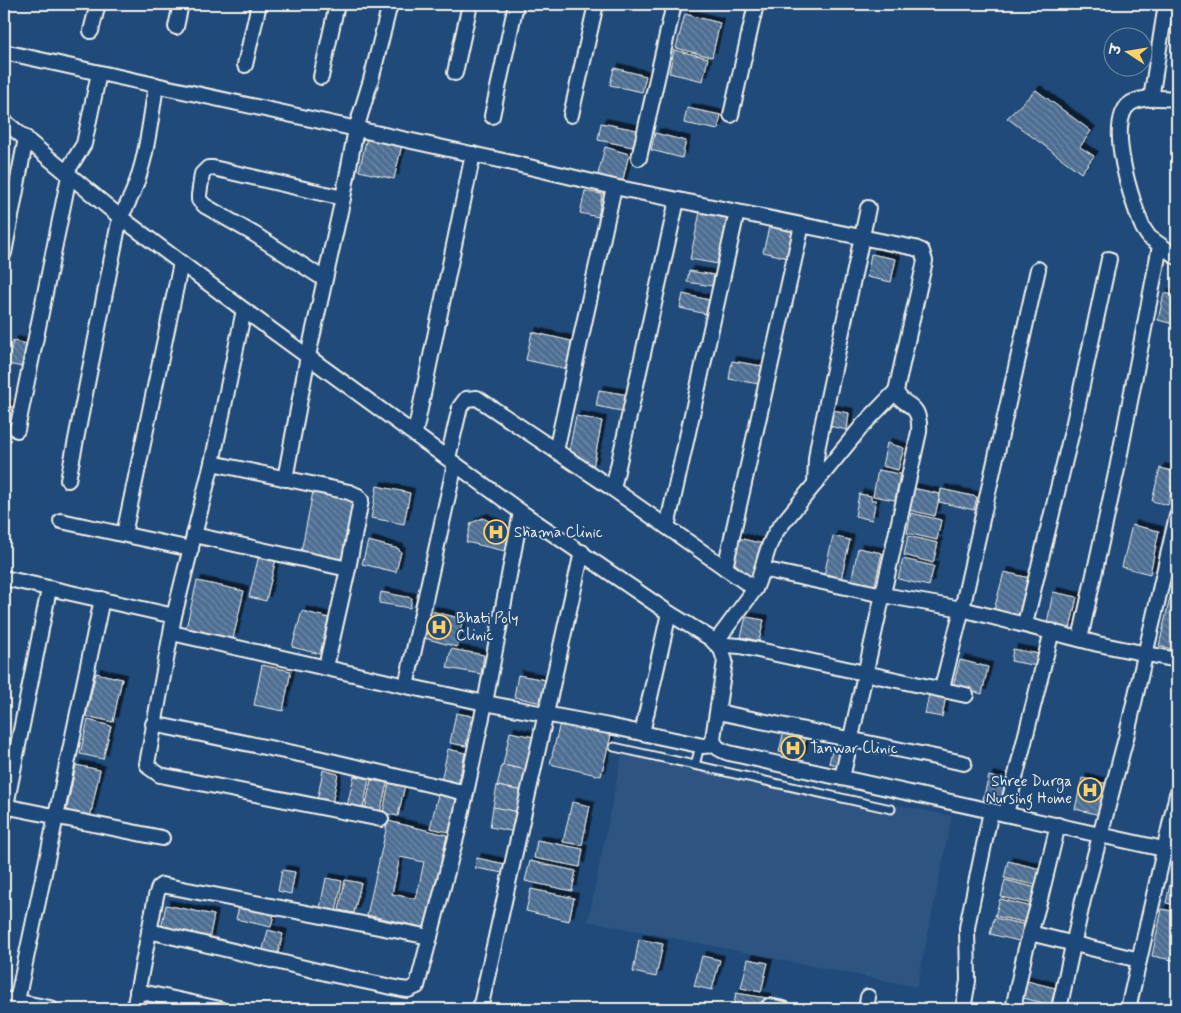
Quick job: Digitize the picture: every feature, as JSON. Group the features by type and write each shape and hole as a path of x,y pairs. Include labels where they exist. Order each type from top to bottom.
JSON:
{"street":[{"path":"91,31 98,4"},
{"path":"176,27 181,4"},
{"path":"245,65 259,4"},
{"path":"321,78 337,4"},
{"path":"285,479 324,279 344,198 356,129 371,80 390,4"},
{"path":"454,73 470,4"},
{"path":"492,116 516,4"},
{"path":"571,115 596,4"},
{"path":"639,158 674,4"},
{"path":"731,115 756,4"},
{"path":"1151,99 1166,4"},
{"path":"4,52 473,154 614,187 915,248 922,251 925,261 896,392 873,414 772,536 755,590 718,646"},
{"path":"18,430 68,174 84,144 99,73"},
{"path":"68,480 120,217 127,207 143,166 156,86"},
{"path":"1177,99 1151,99 1132,103 1124,110 1120,139 1123,166 1137,215 1143,228 1149,237 1177,257"},
{"path":"4,121 120,217 244,310 521,512 718,646 725,661 714,738 715,745"},
{"path":"4,254 26,138"},
{"path":"414,433 473,154"},
{"path":"324,279 254,234 205,206 200,200 199,195 202,174 208,168 213,168 344,198"},
{"path":"556,451 614,187"},
{"path":"613,489 677,200"},
{"path":"815,484 818,445 868,208"},
{"path":"667,527 737,212"},
{"path":"725,568 802,225"},
{"path":"1080,639 1117,469 1160,246"},
{"path":"1025,624 1073,428 1109,259"},
{"path":"124,534 181,263"},
{"path":"942,688 962,609 1038,269"},
{"path":"244,310 212,463 174,616 147,764 160,775 381,819"},
{"path":"842,778 919,432 918,414 914,408 899,398 896,392"},
{"path":"406,686 460,407 466,399 482,400 613,489 755,590"},
{"path":"212,463 349,492 358,496 361,500 326,667"},
{"path":"149,932 408,990 417,986 466,793 521,512"},
{"path":"1059,1009 1100,834 1126,738 1177,516"},
{"path":"61,521 191,549"},
{"path":"194,535 348,569"},
{"path":"480,1009 582,552"},
{"path":"762,569 883,595 962,609 1080,639 1177,660"},
{"path":"4,578 174,616"},
{"path":"49,589 4,809 56,816 162,838"},
{"path":"50,1009 11,1000 56,816 102,599"},
{"path":"642,733 669,613"},
{"path":"1006,814 1052,631"},
{"path":"172,633 485,703 700,746 715,745 729,752 1170,850"},
{"path":"718,646 740,646 866,674 942,688 966,695"},
{"path":"718,712 964,763"},
{"path":"153,724 318,758 466,793"},
{"path":"1128,1009 1139,960 1170,850 1177,794"},
{"path":"963,1009 969,968 967,928 991,811"},
{"path":"1013,1009 1030,933 1058,825"},
{"path":"134,1009 157,891 159,887 166,884 430,937"},
{"path":"1030,933 1139,960"},
{"path":"137,991 220,1009"},
{"path":"769,1006 784,1009"}],"lane":[{"path":"696,765 700,746"},
{"path":"614,747 891,809"}],"shaded area":[{"path":"623,749 952,816 917,987 588,921"}],"building":[{"path":"646,4 668,4 667,8"},
{"path":"685,14 720,23 712,57 676,48"},
{"path":"674,50 708,58 703,81 669,73"},
{"path":"614,68 646,76 642,92 610,85"},
{"path":"1036,90 1091,131 1080,147 1094,156 1081,173 1007,118"},
{"path":"687,108 721,115 718,130 684,123"},
{"path":"601,123 637,130 633,147 598,140"},
{"path":"655,133 686,141 682,158 651,150"},
{"path":"367,137 402,145 394,179 359,171"},
{"path":"605,147 629,154 622,184 597,178"},
{"path":"585,191 602,194 598,217 580,213"},
{"path":"700,212 727,218 718,264 690,259"},
{"path":"770,223 795,229 788,258 763,252"},
{"path":"871,254 896,259 891,282 867,277"},
{"path":"689,271 714,275 712,286 687,282"},
{"path":"1164,293 1177,296 1177,325 1158,320"},
{"path":"683,294 709,300 706,314 680,308"},
{"path":"532,332 571,341 567,369 526,360"},
{"path":"13,341 32,345 27,368 8,364"},
{"path":"732,361 762,366 759,384 729,379"},
{"path":"599,390 629,395 626,412 596,406"},
{"path":"4,405 19,408 16,425 4,422"},
{"path":"827,409 849,413 847,430 824,425"},
{"path":"576,416 602,421 593,468 569,451"},
{"path":"887,443 904,448 898,470 882,466"},
{"path":"1160,468 1176,472 1168,505 1152,501"},
{"path":"878,470 900,474 895,500 873,496"},
{"path":"377,486 410,493 404,524 371,518"},
{"path":"908,487 940,494 935,516 905,509"},
{"path":"941,489 977,497 974,510 939,502"},
{"path":"313,492 356,501 343,561 301,552"},
{"path":"859,494 871,496 871,500 876,500 872,520 855,516"},
{"path":"911,513 941,520 937,540 907,533"},
{"path":"483,518 511,533 505,551 466,542 471,523"},
{"path":"1132,525 1159,531 1150,574 1122,567"},
{"path":"833,536 850,540 841,579 824,575"},
{"path":"908,536 938,543 933,563 904,555"},
{"path":"734,537 764,544 755,582 730,559"},
{"path":"368,541 399,549 401,552 396,572 362,564"},
{"path":"858,548 882,553 874,589 851,583"},
{"path":"259,555 276,559 266,601 249,597"},
{"path":"903,559 934,566 929,586 898,579"},
{"path":"1177,571 1177,650 1159,646"},
{"path":"1004,572 1030,578 1020,617 994,610"},
{"path":"197,581 244,591 233,639 186,628"},
{"path":"381,592 412,598 410,608 379,603"},
{"path":"1053,592 1077,597 1070,629 1047,624"},
{"path":"302,611 329,618 320,654 292,647"},
{"path":"431,611 463,619 457,647 424,638"},
{"path":"746,617 764,620 759,641 741,637"},
{"path":"451,649 484,655 481,674 447,668"},
{"path":"1013,649 1044,655 1042,667 1011,661"},
{"path":"960,660 988,667 982,694 953,686"},
{"path":"262,665 291,671 283,711 254,705"},
{"path":"96,673 122,679 113,722 86,716"},
{"path":"518,675 546,680 542,703 514,697"},
{"path":"930,689 947,691 942,717 925,714"},
{"path":"456,713 472,716 466,746 450,743"},
{"path":"88,720 111,726 103,759 80,754"},
{"path":"560,723 611,735 601,776 550,764"},
{"path":"784,730 806,736 801,757 779,752"},
{"path":"510,732 534,737 527,770 503,765"},
{"path":"835,738 848,740 843,766 829,763"},
{"path":"448,749 465,753 458,785 441,781"},
{"path":"76,765 100,770 90,818 66,813"},
{"path":"502,765 527,770 523,791 497,786"},
{"path":"323,770 338,774 332,804 317,801"},
{"path":"354,776 369,779 363,809 347,806"},
{"path":"989,776 1013,782 1007,805 983,799"},
{"path":"1082,778 1108,784 1100,815 1075,809"},
{"path":"371,780 387,783 380,813 365,810"},
{"path":"389,782 405,785 398,816 383,813"},
{"path":"497,786 523,791 519,812 493,807"},
{"path":"439,791 457,795 449,832 430,828"},
{"path":"572,802 590,806 582,845 563,842"},
{"path":"493,807 519,812 515,832 490,827"},
{"path":"388,821 447,835 427,928 367,915","holes":["400,857 424,862 416,899 392,894"]},
{"path":"537,840 583,849 580,867 534,858"},
{"path":"477,858 505,864 503,873 475,868"},
{"path":"530,861 576,871 572,891 525,881"},
{"path":"1008,861 1041,869 1036,885 1004,878"},
{"path":"282,870 295,872 291,894 278,891"},
{"path":"1172,875 1177,876 1177,905 1166,903"},
{"path":"326,878 342,881 336,912 320,908"},
{"path":"345,880 361,883 354,913 339,910"},
{"path":"1005,880 1037,888 1033,904 1001,897"},
{"path":"531,889 574,898 569,921 526,911"},
{"path":"1000,899 1032,907 1028,923 995,916"},
{"path":"240,903 275,910 271,927 236,919"},
{"path":"166,905 214,915 209,940 161,929"},
{"path":"1162,909 1177,912 1177,961 1152,956"},
{"path":"994,918 1027,925 1023,942 990,934"},
{"path":"268,930 283,934 277,957 262,953"},
{"path":"639,939 663,944 656,977 633,972"},
{"path":"702,956 720,960 712,990 694,986"},
{"path":"748,959 768,963 761,992 741,988"},
{"path":"1023,980 1055,988 1051,1005 1019,997"},
{"path":"736,993 767,998 765,1009 733,1009"}],"place":[{"name":"Shama Clinic","path":"496,532"},
{"name":"Bhati Poly Clinic","path":"439,627"},
{"name":"Tanwar Clinic","path":"793,748"},
{"name":"Shree Durga Nursing Home","path":"1090,790"}]}
